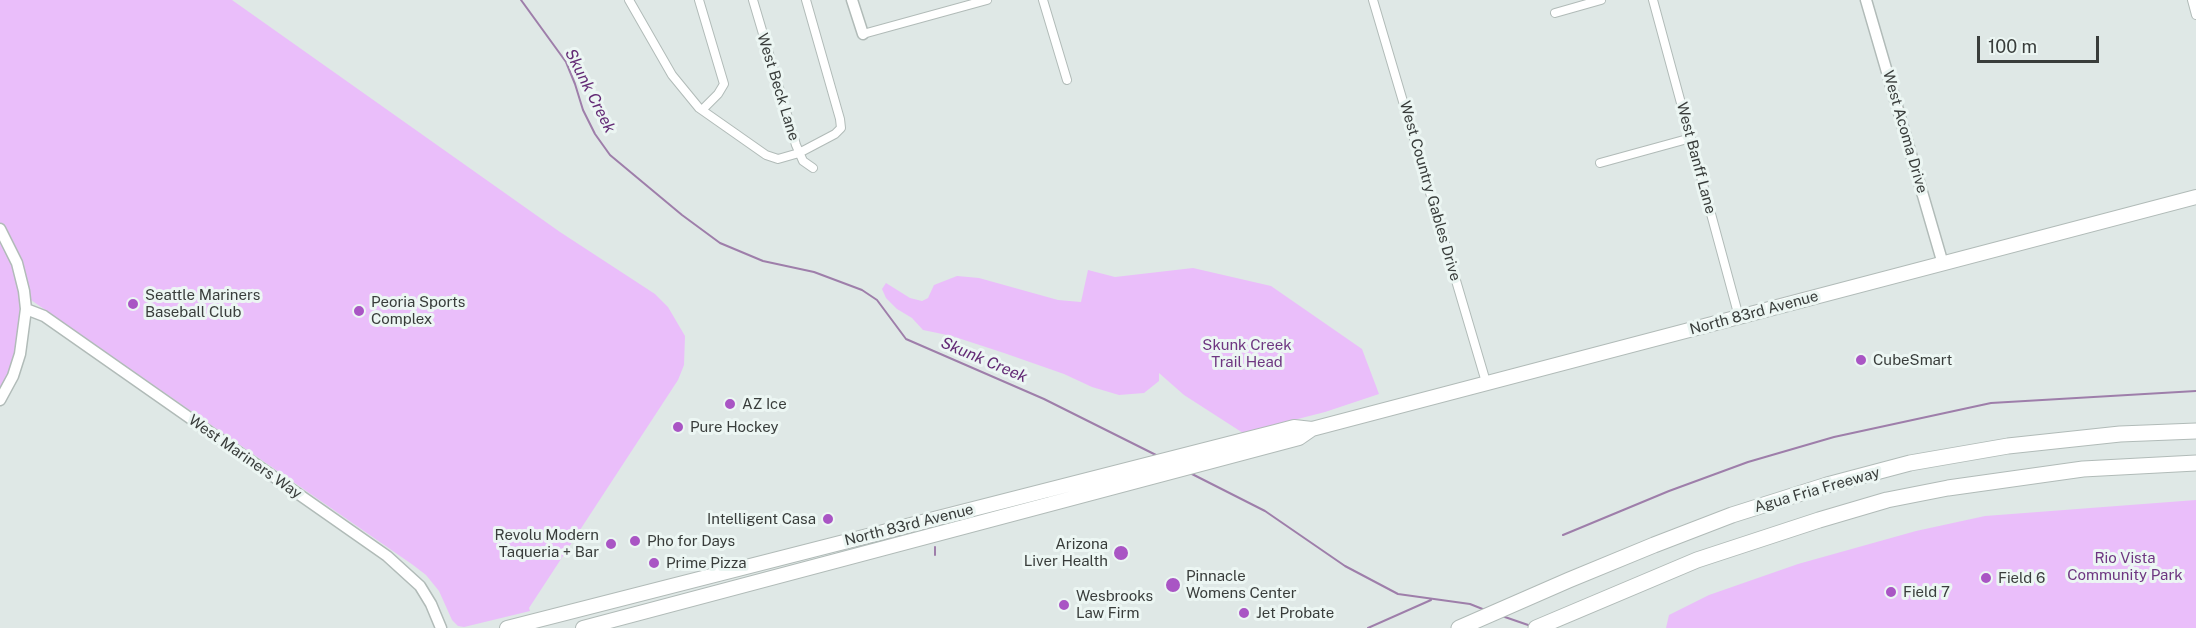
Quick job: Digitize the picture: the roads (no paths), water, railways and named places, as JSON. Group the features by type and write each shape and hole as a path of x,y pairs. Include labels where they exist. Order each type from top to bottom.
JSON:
{"highway":[{"name":"Agua Fria Freeway","path":"1459,628 1569,580 1732,515 1827,485 1910,464 2019,445 2120,435 2196,431"},
{"name":"Agua Fria Freeway","path":"1536,628 1697,560 1887,500 1959,486 2082,469 2196,463"}],"main road":[{"name":"North 83rd Avenue","path":"583,628 1299,438 1312,429 1486,382 2196,197"},
{"name":"North 83rd Avenue","path":"507,628 1294,427 1312,429"}],"street":[{"path":"629,0 672,75 702,110 773,158 784,159 835,134 840,128 836,105 806,0"},
{"path":"699,0 724,84 722,90 702,110"},
{"name":"West Beck Lane","path":"753,0 799,153 808,166 813,168"},
{"path":"852,0 862,34 987,0"},
{"path":"1043,0 1067,80"},
{"name":"West Country Gables Drive","path":"1373,0 1486,382"},
{"path":"1555,13 1600,0"},
{"name":"West Banff Lane","path":"1653,0 1739,317"},
{"name":"West Acoma Drive","path":"1866,0 1944,264"},
{"path":"2192,0 2196,15"},
{"path":"1600,163 1691,138"},
{"path":"0,229 17,263 26,309 20,354 13,376 0,400"},
{"name":"West Mariners Way","path":"26,309 44,316 387,556 420,586 441,628"}],"waterway":[{"name":"Skunk Creek","path":"521,0 566,62 583,110 595,134 610,155 682,215 720,243 763,261 814,272 862,290 877,300 906,339 1044,399 1158,456"},
{"path":"1563,535 1669,491 1748,462 1834,437 1991,403 2196,391"},
{"name":"Skunk Creek","path":"1190,473 1265,511 1345,566 1398,594 1470,604 1485,610"},
{"path":"935,547 935,555"},
{"path":"1368,628 1431,600"},
{"name":"Skunk Creek","path":"1502,616 1531,626"}],"place":[{"name":"Seattle Mariners Baseball Club","path":"133,304"},
{"name":"Peoria Sports Complex","path":"359,311"},
{"name":"CubeSmart","path":"1861,360"},
{"name":"AZ Ice","path":"730,404"},
{"name":"Pure Hockey","path":"678,427"},
{"name":"Intelligent Casa","path":"828,519"},
{"name":"Pho for Days","path":"635,541"},
{"name":"Revolu Modern Taqueria + Bar","path":"611,544"},
{"name":"Arizona Liver Health","path":"1121,553"},
{"name":"Prime Pizza","path":"654,563"},
{"name":"Field 6","path":"1986,578"},
{"name":"Pinnacle Womens Center","path":"1173,585"},
{"name":"Field 7","path":"1891,592"},
{"name":"Wesbrooks Law Firm","path":"1064,605"},
{"name":"Jet Probate","path":"1244,613"}],"park label":[{"name":"Skunk Creek Trail Head","path":"1247,354"},
{"name":"Rio Vista Community Park","path":"2125,566"}]}
